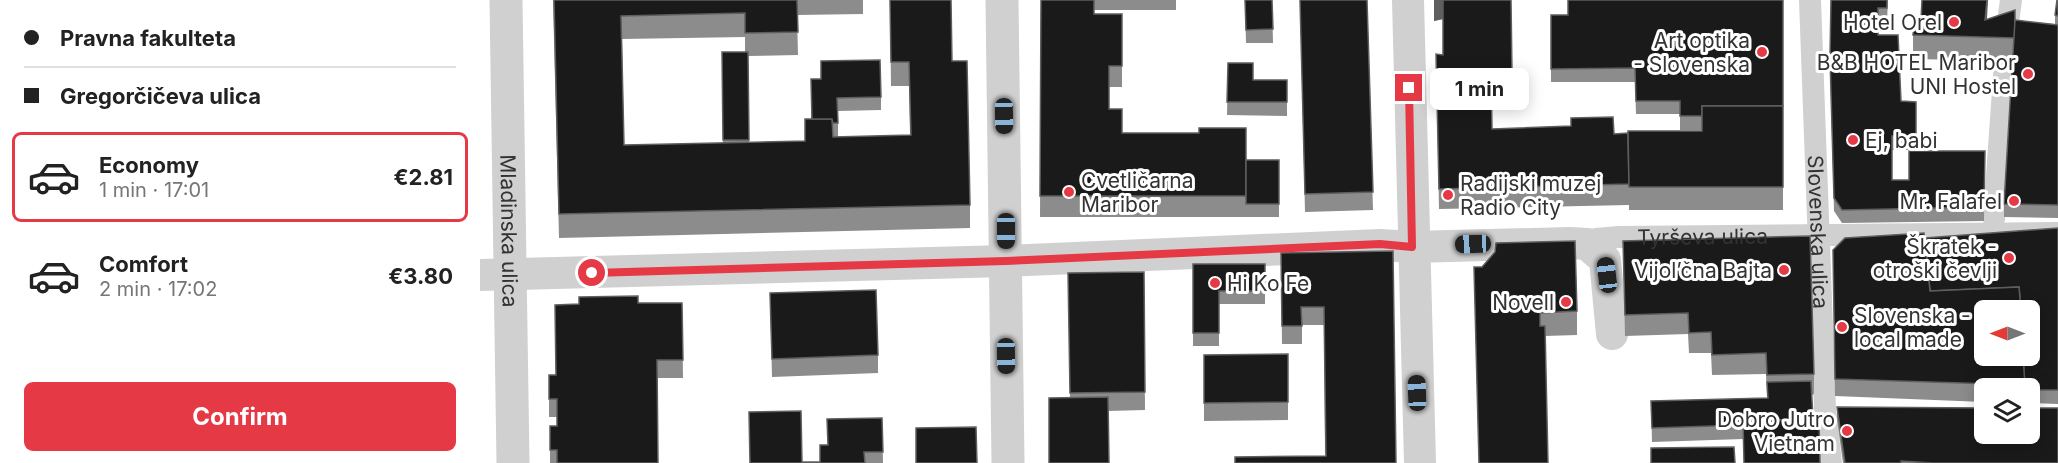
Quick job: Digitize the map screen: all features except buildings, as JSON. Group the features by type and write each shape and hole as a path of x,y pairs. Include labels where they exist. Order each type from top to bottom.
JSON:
{"street":[{"name":"Mladinska ulica","path":"506,0 495,274 513,463"},
{"path":"1002,0 1008,463"},
{"path":"1407,0 1412,247 1420,463"},
{"name":"Slovenska ulica","path":"1810,0 1825,409 1831,463"},
{"path":"2007,30 2011,0"},
{"path":"1994,219 2005,62"},
{"name":"Tyrševa ulica","path":"495,274 1006,261 1380,244 1412,247 1587,244 1596,239 1619,237 2058,233"},
{"path":"1587,244 1605,260 1612,334"},
{"path":"1825,409 1848,410"}],"place":[{"name":"Hotel Orel","path":"1954,22"},
{"name":"Art optika - Slovenska","path":"1762,52"},
{"name":"B&B HOTEL Maribor UNI Hostel","path":"2028,74"},
{"name":"Ej, babi","path":"1853,140"},
{"name":"Cvetličarna Maribor","path":"1069,192"},
{"name":"Radijski muzej Radio City","path":"1448,195"},
{"name":"Mr. Falafel","path":"2014,201"},
{"name":"Škratek - otroški čevlji","path":"2009,258"},
{"name":"Vijol’čna Bajta","path":"1784,270"},
{"name":"Hi Ko Fe","path":"1215,283"},
{"name":"Novell","path":"1566,302"},
{"name":"Slovenska - local made","path":"1842,327"},
{"name":"Dobro Jutro Vietnam","path":"1847,431"}],"route":[{"path":"592,273 1006,261 1380,244 1412,247 1409,88"}]}
